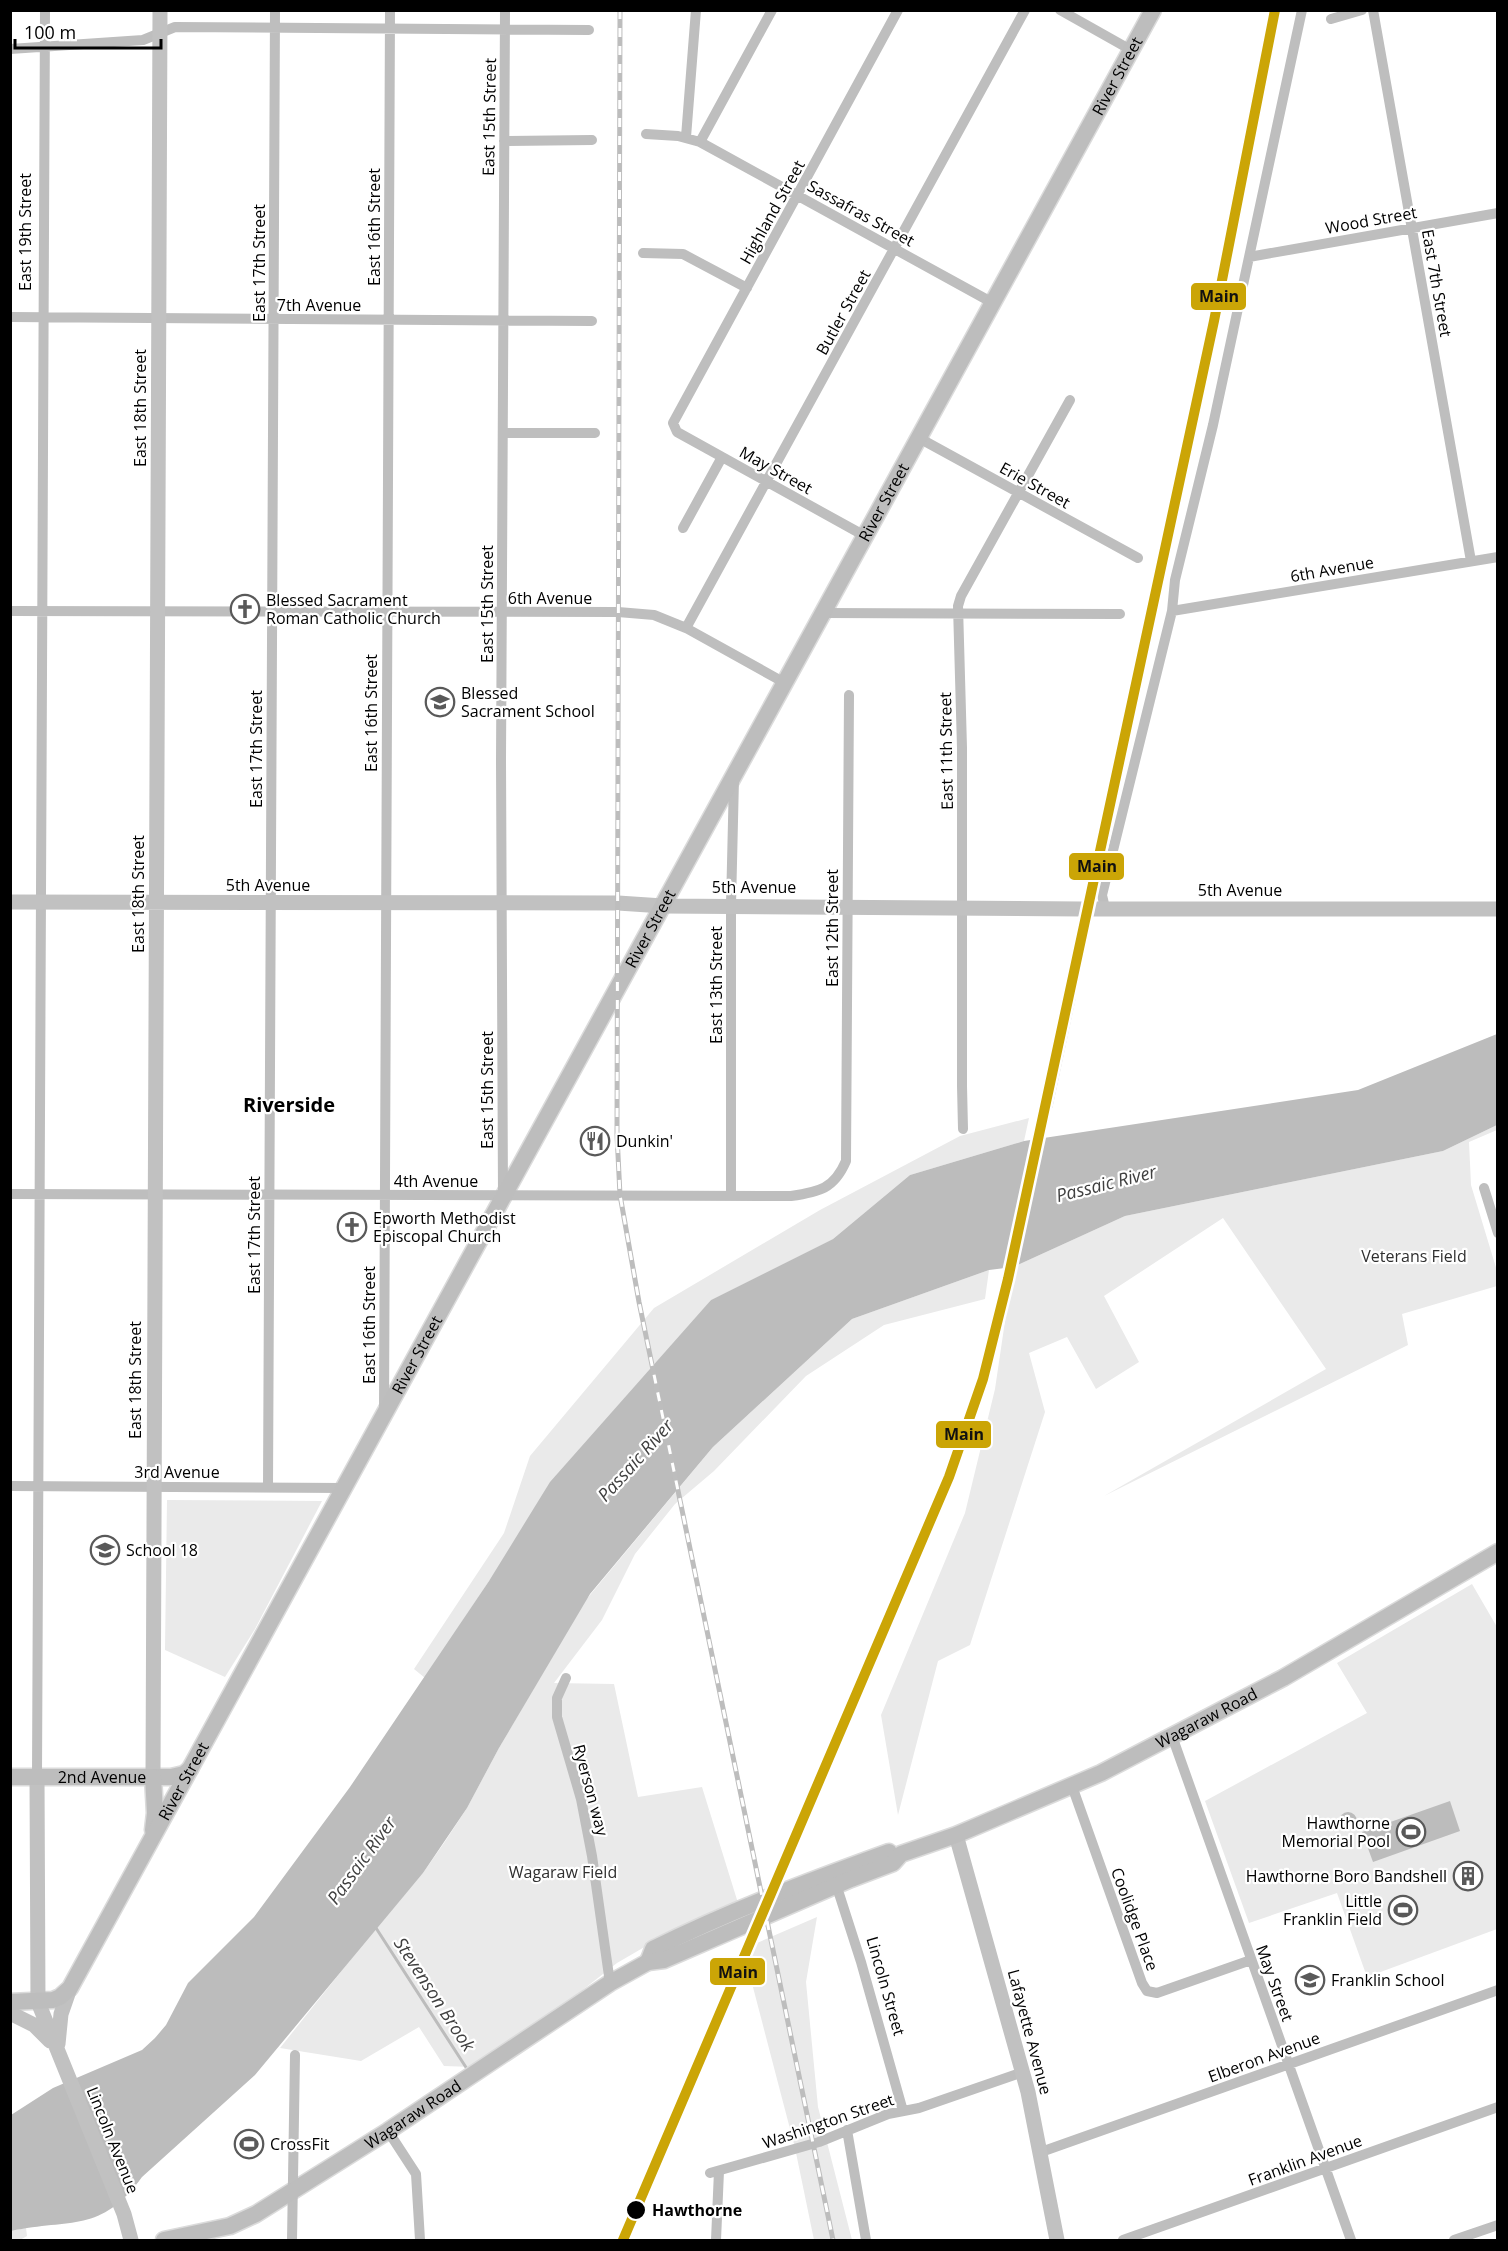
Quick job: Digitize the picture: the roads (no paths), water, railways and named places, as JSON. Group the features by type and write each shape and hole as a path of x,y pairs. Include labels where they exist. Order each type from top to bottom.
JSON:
{"main road":[{"name":"River Street","path":"70,1988 1153,10"},
{"name":"Wagaraw Road","path":"164,2241 216,2230 243,2221 293,2192 610,1983 648,1962 653,1949 678,1936 834,1878 890,1852 901,1854 956,1835 1072,1786 1282,1678 1497,1552"},
{"name":"2nd Avenue","path":"10,1776 153,1777 178,1776 190,1769"},
{"name":"River Street","path":"148,1846 154,1823 153,1777"},
{"path":"10,2002 60,1997 70,1988"}],"street":[{"name":"East 19th Street","path":"38,2001 40,902 45,10"},
{"name":"East 18th Street","path":"153,1777 160,10"},
{"name":"East 17th Street","path":"268,1487 275,10"},
{"name":"East 16th Street","path":"384,1415 390,10"},
{"name":"East 15th Street","path":"504,1196 502,1193 501,904 506,10"},
{"path":"686,137 696,10"},
{"path":"700,142 772,10"},
{"name":"Highland Street","path":"674,428 673,423 898,10"},
{"name":"Butler Street","path":"686,628 1025,10"},
{"path":"1060,10 1131,50"},
{"path":"1105,908 1102,895 1172,611 1175,580 1213,425 1302,10"},
{"path":"1331,19 1362,10"},
{"name":"East 7th Street","path":"1373,10 1471,561"},
{"path":"10,49 143,40 175,27 589,30"},
{"name":"Sassafras Street","path":"646,134 686,137 700,142 993,303"},
{"path":"504,141 592,140"},
{"name":"Wood Street","path":"1249,257 1497,213"},
{"path":"643,253 683,254 747,288"},
{"name":"7th Avenue","path":"10,317 592,321"},
{"name":"East 11th Street","path":"963,1129 962,748 958,615 961,596 1070,400"},
{"name":"May Street","path":"674,428 677,432 865,536"},
{"path":"503,433 595,433"},
{"name":"Erie Street","path":"919,438 1138,558"},
{"path":"683,528 722,457"},
{"name":"6th Avenue","path":"1172,611 1497,556"},
{"name":"6th Avenue","path":"10,611 630,613 654,615 686,628 785,683"},
{"path":"823,613 1120,614"},
{"name":"East 12th Street","path":"846,1161 849,695"},
{"name":"East 13th Street","path":"731,1196 731,905 734,775"},
{"name":"5th Avenue","path":"10,902 618,903 663,906 1497,909"},
{"name":"4th Avenue","path":"10,1194 791,1196 814,1193 825,1188 835,1180 846,1161"},
{"path":"1484,1188 1497,1233"},
{"name":"3rd Avenue","path":"10,1486 344,1488"},
{"name":"Ryerson way","path":"566,1678 556,1698 557,1718 581,1799 592,1856 610,1983"},
{"name":"May Street","path":"1172,1736 1351,2241"},
{"name":"Coolidge Place","path":"1072,1786 1142,1983 1147,1991 1157,1993 1251,1960"},
{"name":"Lafayette Avenue","path":"956,1835 1023,2072 1041,2152 1057,2241"},
{"name":"Lincoln Street","path":"834,1878 861,1962 903,2111"},
{"name":"River Street","path":"59,2053 60,2020 70,1988"},
{"name":"Elberon Avenue","path":"1041,2152 1497,1990"},
{"path":"38,2001 59,2053"},
{"path":"10,2013 34,2025 59,2053"},
{"name":"Lincoln Avenue","path":"59,2053 124,2214 131,2241"},
{"path":"292,2241 295,2055"},
{"name":"Washington Street","path":"716,2241 714,2172 819,2142 847,2130 903,2111 929,2105 1023,2072"},
{"name":"Franklin Avenue","path":"1123,2241 1497,2107"},
{"path":"847,2130 866,2241"},
{"path":"388,2131 416,2174 420,2241"},
{"path":"1454,2241 1497,2225"}],"water":[{"name":"Passaic River","path":"1497,1034 1497,1125 1443,1151 1125,1216 1013,1267 989,1270 852,1319 713,1447 590,1594 499,1748 467,1808 423,1873 255,2075 142,2177 112,2208 98,2216 84,2220 11,2231 11,2115 53,2088 142,2050 155,2038 166,2025 188,1983 254,1917 350,1787 489,1581 550,1482 711,1300 833,1239 910,1175 1024,1141 1358,1090"},
{"name":"Hawthorne Memorial Pool","path":"1450,1801 1460,1831 1373,1862 1362,1832"},
{"path":"1348,1812 1354,1815 1357,1821 1354,1827 1348,1830 1342,1827 1339,1821 1342,1815"}],"waterway":[{"name":"Stevenson Brook","path":"376,1928 469,2072"}],"railway":[{"path":"620,10 617,1135 620,1195 639,1302 833,2240"},
{"path":"1050,1107 1073,999 1083,929"}],"place":[{"name":"Blessed Sacrament Roman Catholic Church","path":"245,609"},
{"name":"Blessed Sacrament School","path":"440,702"},
{"name":"Dunkin'","path":"595,1141"},
{"name":"Epworth Methodist Episcopal Church","path":"352,1227"},
{"name":"School 18","path":"105,1550"},
{"name":"Hawthorne Memorial Pool","path":"1411,1832"},
{"name":"Hawthorne Boro Bandshell","path":"1468,1876"},
{"name":"Little Franklin Field","path":"1403,1910"},
{"name":"Franklin School","path":"1310,1980"},
{"name":"CrossFit","path":"249,2144"},
{"name":"Hawthorne","path":"636,2210"}],"district":[{"name":"Riverside","path":"289,1104"}],"park label":[{"name":"Veterans Field","path":"1414,1256"},
{"name":"Wagaraw Field","path":"563,1872"}]}
